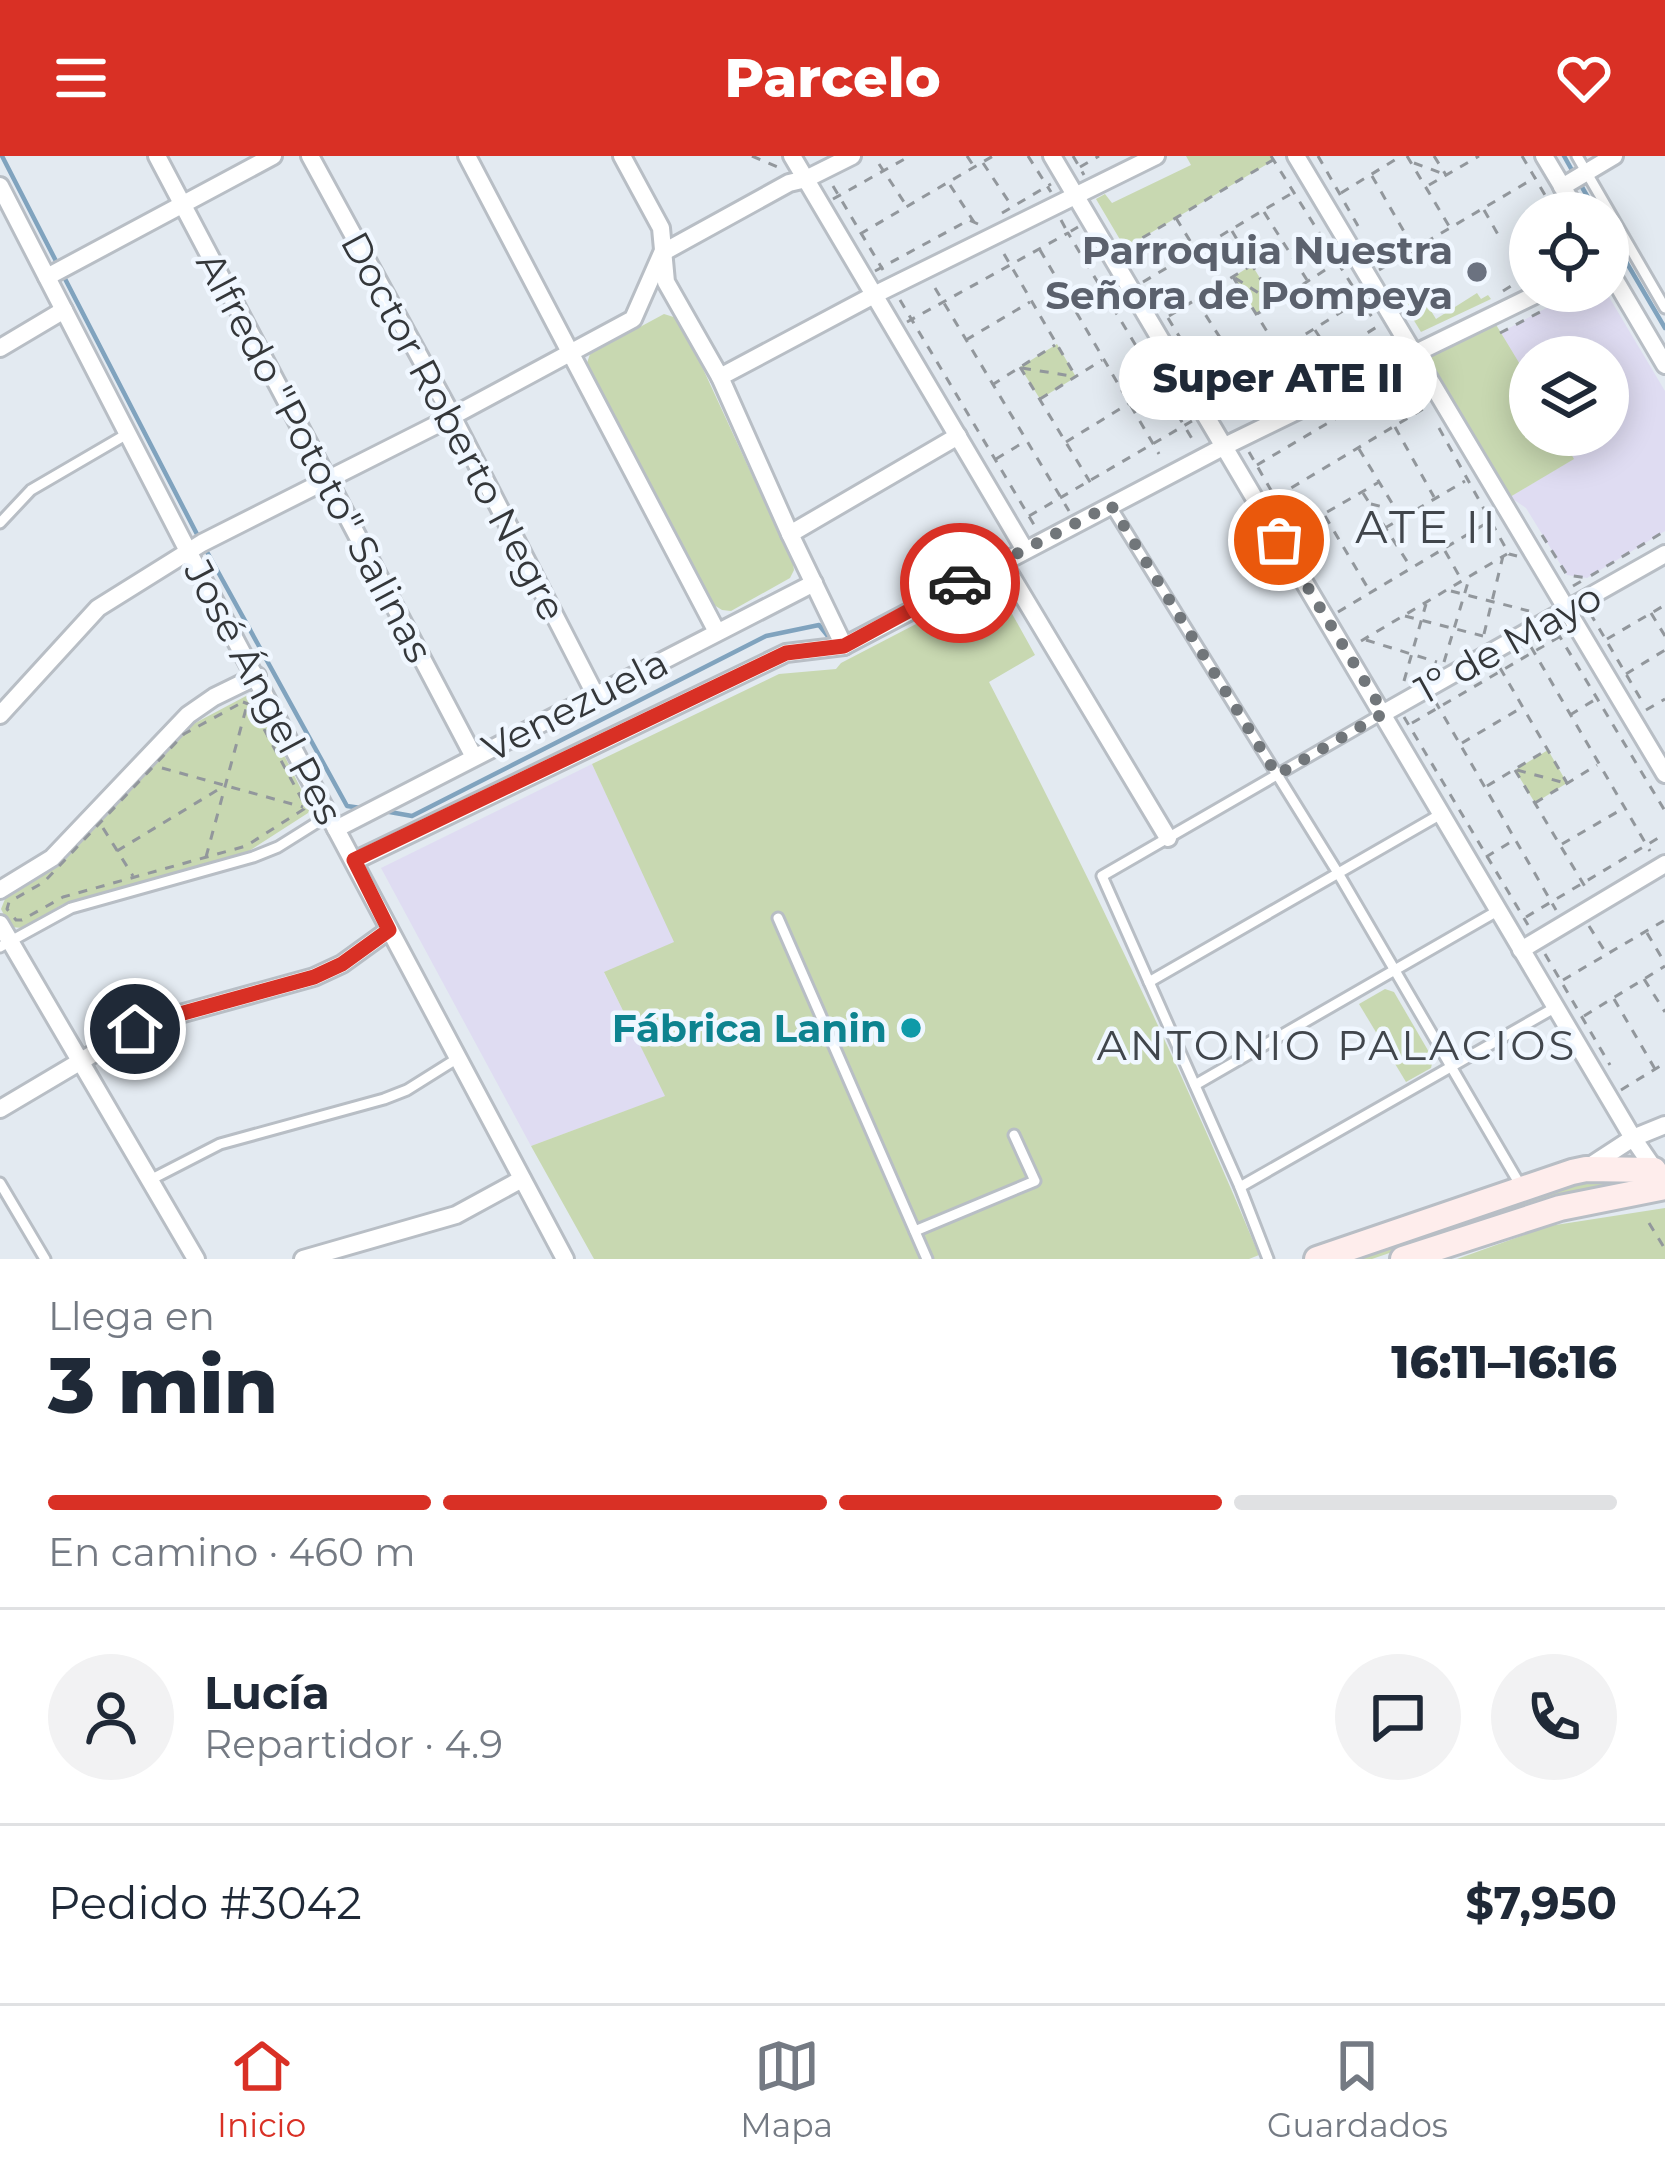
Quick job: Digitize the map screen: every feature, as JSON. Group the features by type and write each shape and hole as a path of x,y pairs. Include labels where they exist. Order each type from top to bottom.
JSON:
{"main road":[{"path":"1317,1259 1586,1169 1662,1180"},
{"path":"1403,1259 1662,1180"}],"street":[{"name":"Alfredo \"Pototo\" Salinas","path":"157,156 474,757"},
{"path":"47,277 273,156"},
{"name":"Doctor Roberto Negre","path":"310,156 452,416 596,696"},
{"path":"467,156 717,632"},
{"path":"622,156 661,229 666,282 720,377 844,646"},
{"path":"792,156 1025,550"},
{"path":"0,715 98,608 202,543 633,319 662,253 789,183 852,156"},
{"path":"1052,156 1072,171 1084,191 1128,285 1346,650 1394,702 1442,813 1498,910 1529,945 1556,1007 1662,1180"},
{"path":"720,377 1156,156"},
{"path":"1296,156 1507,512 1559,623 1665,774"},
{"path":"1544,156 1565,192"},
{"path":"1562,187 1614,156"},
{"name":"José Ángel Pes","path":"1,190 566,1259"},
{"path":"1629,304 1665,365"},
{"path":"0,348 64,310"},
{"path":"354,860 786,653 844,646 1223,447 1417,361 1509,310"},
{"path":"790,534 958,436"},
{"name":"1º de Mayo","path":"1394,702 1428,689 1524,635 1559,623 1583,602 1665,554"},
{"path":"1002,561 1168,838"},
{"name":"Venezuela","path":"333,822 474,757 814,583"},
{"path":"0,890 52,858 188,715 257,676"},
{"path":"1529,945 1663,866"},
{"path":"0,924 5,944 81,1062 196,1259"},
{"path":"0,1109 135,1029 314,977 342,964 389,930"},
{"path":"1586,1169 1633,1138 1665,1125"},
{"path":"303,1259 456,1215 522,1179"}],"lane":[{"path":"1576,156 1665,308"},
{"path":"0,523 31,490 127,434"},
{"path":"1111,505 1338,873 1522,1188"},
{"name":"1º de Mayo","path":"1149,982 1102,875 1394,702"},
{"path":"1268,1259 1149,982 1442,813"},
{"path":"5,944 71,908 253,857 333,822"},
{"path":"1195,1085 1498,910"},
{"path":"778,918 927,1259"},
{"path":"1240,1186 1556,1007"},
{"path":"149,1180 220,1144 384,1100 458,1058"},
{"path":"916,1231 1035,1181 1014,1135"},
{"path":"0,1183 45,1259"}],"path":[{"path":"822,206 910,156"},
{"path":"968,156 974,167"},
{"path":"861,233 993,156"},
{"path":"1028,156 1058,204"},
{"path":"1072,156 1072,171 1084,191"},
{"path":"996,216 1099,156"},
{"path":"1111,255 1280,156"},
{"path":"1434,156 1446,175"},
{"path":"1425,187 1479,156"},
{"path":"1522,156 1543,192"},
{"path":"1273,158 1361,299 1393,320"},
{"path":"1324,203 1406,158 1446,175"},
{"path":"1406,158 1450,228"},
{"path":"982,162 1012,207"},
{"path":"879,164 907,206"},
{"path":"824,170 881,268"},
{"path":"1371,175 1414,249"},
{"path":"1367,277 1534,178"},
{"path":"864,277 968,220 978,224 948,182"},
{"path":"1076,311 1196,250 1294,192"},
{"path":"1483,208 1501,238"},
{"path":"1263,210 1307,281"},
{"path":"1176,218 1196,250"},
{"path":"1231,230 1274,303"},
{"path":"911,320 1068,232 1204,458"},
{"path":"1039,248 1159,454"},
{"path":"1004,254 1076,377 1020,367"},
{"path":"1257,314 1338,262"},
{"path":"1241,438 1167,317 1252,265"},
{"path":"1233,277 1274,303"},
{"path":"1233,277 1280,350"},
{"path":"892,286 1030,516 1184,426"},
{"path":"935,288 1077,522"},
{"path":"1213,392 1361,299"},
{"path":"1196,300 1243,373"},
{"path":"966,340 1031,301"},
{"path":"1229,418 1331,355 1427,304"},
{"path":"1500,333 1539,312"},
{"path":"1314,328 1337,364"},
{"path":"992,385 1057,344"},
{"path":"1040,399 1104,359"},
{"path":"1240,475 1417,361"},
{"path":"1020,367 1093,488"},
{"path":"1259,507 1440,399"},
{"path":"1066,442 1129,403"},
{"path":"1394,426 1435,499"},
{"path":"995,459 1026,441"},
{"path":"1358,448 1401,518"},
{"path":"1385,528 1482,470"},
{"path":"1279,540 1379,482"},
{"path":"1362,492 1411,567"},
{"path":"1370,504 1410,513"},
{"path":"1327,619 1507,512"},
{"path":"1324,514 1370,591"},
{"path":"1538,528 1646,710 1665,699"},
{"path":"1567,575 1587,578 1665,531"},
{"path":"1444,548 1462,580"},
{"path":"1346,650 1506,555 1486,636 1404,616"},
{"path":"1364,639 1444,664 1469,577"},
{"path":"1447,590 1531,612"},
{"path":"1426,602 1394,702 1524,919 1529,945 1561,982 1613,1071"},
{"path":"1606,640 1665,605"},
{"path":"1651,613 1665,636"},
{"path":"1409,725 1500,669 1559,623 1597,698 1665,811"},
{"path":"1524,635 1663,866"},
{"path":"1626,674 1665,650"},
{"path":"1500,669 1567,783"},
{"path":"1428,689 1564,924"},
{"path":"1570,715 1597,698"},
{"path":"184,734 243,702 251,705 304,807"},
{"path":"206,857 248,704"},
{"path":"1460,744 1523,707"},
{"path":"1485,788 1548,750"},
{"path":"1534,803 1599,764"},
{"path":"154,766 304,807"},
{"path":"1515,770 1567,783"},
{"path":"1515,770 1587,890"},
{"path":"118,851 226,785"},
{"path":"63,897 246,846 304,807"},
{"path":"1560,845 1624,808"},
{"path":"100,823 134,877"},
{"path":"1524,919 1665,834"},
{"path":"1487,856 1515,840"},
{"path":"1582,914 1606,954"},
{"path":"1561,982 1665,920"},
{"path":"1582,1017 1665,964 1646,932"},
{"path":"1644,980 1665,1012"},
{"path":"1614,999 1655,1069"},
{"path":"1609,1097 1665,1063"},
{"path":"1649,1223 1665,1249"}],"shaded area":[{"path":"1539,312 1618,312 1665,391 1665,531 1587,578 1567,575 1526,508 1510,497 1571,456 1629,456 1629,336 1509,336 1509,347 1500,333"},
{"path":"592,764 675,942 604,973 666,1096 531,1146 381,868"}],"green space":[{"path":"1186,156 1271,156 1274,160 1125,248 1096,199 1105,194 1112,203 1191,165"},
{"path":"1252,265 1275,303 1257,314 1233,277"},
{"path":"1418,290 1436,319 1477,293 1481,299 1488,295 1491,299 1421,332 1402,301"},
{"path":"664,314 680,319 793,564 790,578 731,611 714,605 587,363 590,354"},
{"path":"1495,323 1509,346 1509,456 1574,459 1510,497 1431,362 1432,354"},
{"path":"1057,344 1076,377 1040,399 1020,367"},
{"path":"995,583 1035,655 989,682 1130,966 1259,1255 1249,1259 594,1259 531,1146 665,1096 604,972 674,942 592,764 779,674 836,669"},
{"path":"246,696 258,703 310,807 308,813 249,851 63,904 23,928 10,927 1,909 5,899 41,877 182,730"},
{"path":"1548,750 1567,783 1535,803 1515,770"},
{"path":"1385,989 1394,992 1433,1059 1431,1068 1406,1082 1359,1004"},
{"path":"1559,1180 1637,1182 1547,1199 1372,1259 1335,1259"},
{"path":"1665,1208 1665,1259 1457,1259 1549,1226"}],"waterway":[{"path":"2,156 57,263"},
{"path":"1564,156 1573,172"},
{"path":"1579,182 1585,192"},
{"path":"1629,267 1665,328"},
{"path":"62,273 200,540"},
{"path":"206,550 347,806 361,808"},
{"path":"384,811 412,816 766,636 819,625 831,640"}],"way so far":[{"path":"960,583 1111,505 1277,775 1384,713 1279,540"}],"place":[{"name":"Parroquia Nuestra Señora de Pompeya","path":"1477,272"},
{"name":"Super ATE II","path":"1279,540"},
{"name":"Fábrica Lanin","path":"911,1028"}],"district":[{"name":"ATE II","path":"1427,527"},
{"name":"ANTONIO PALACIOS","path":"1337,1045"}],"route":[{"path":"135,1029 314,977 342,964 389,930 354,860 786,653 844,646 960,583"}]}
